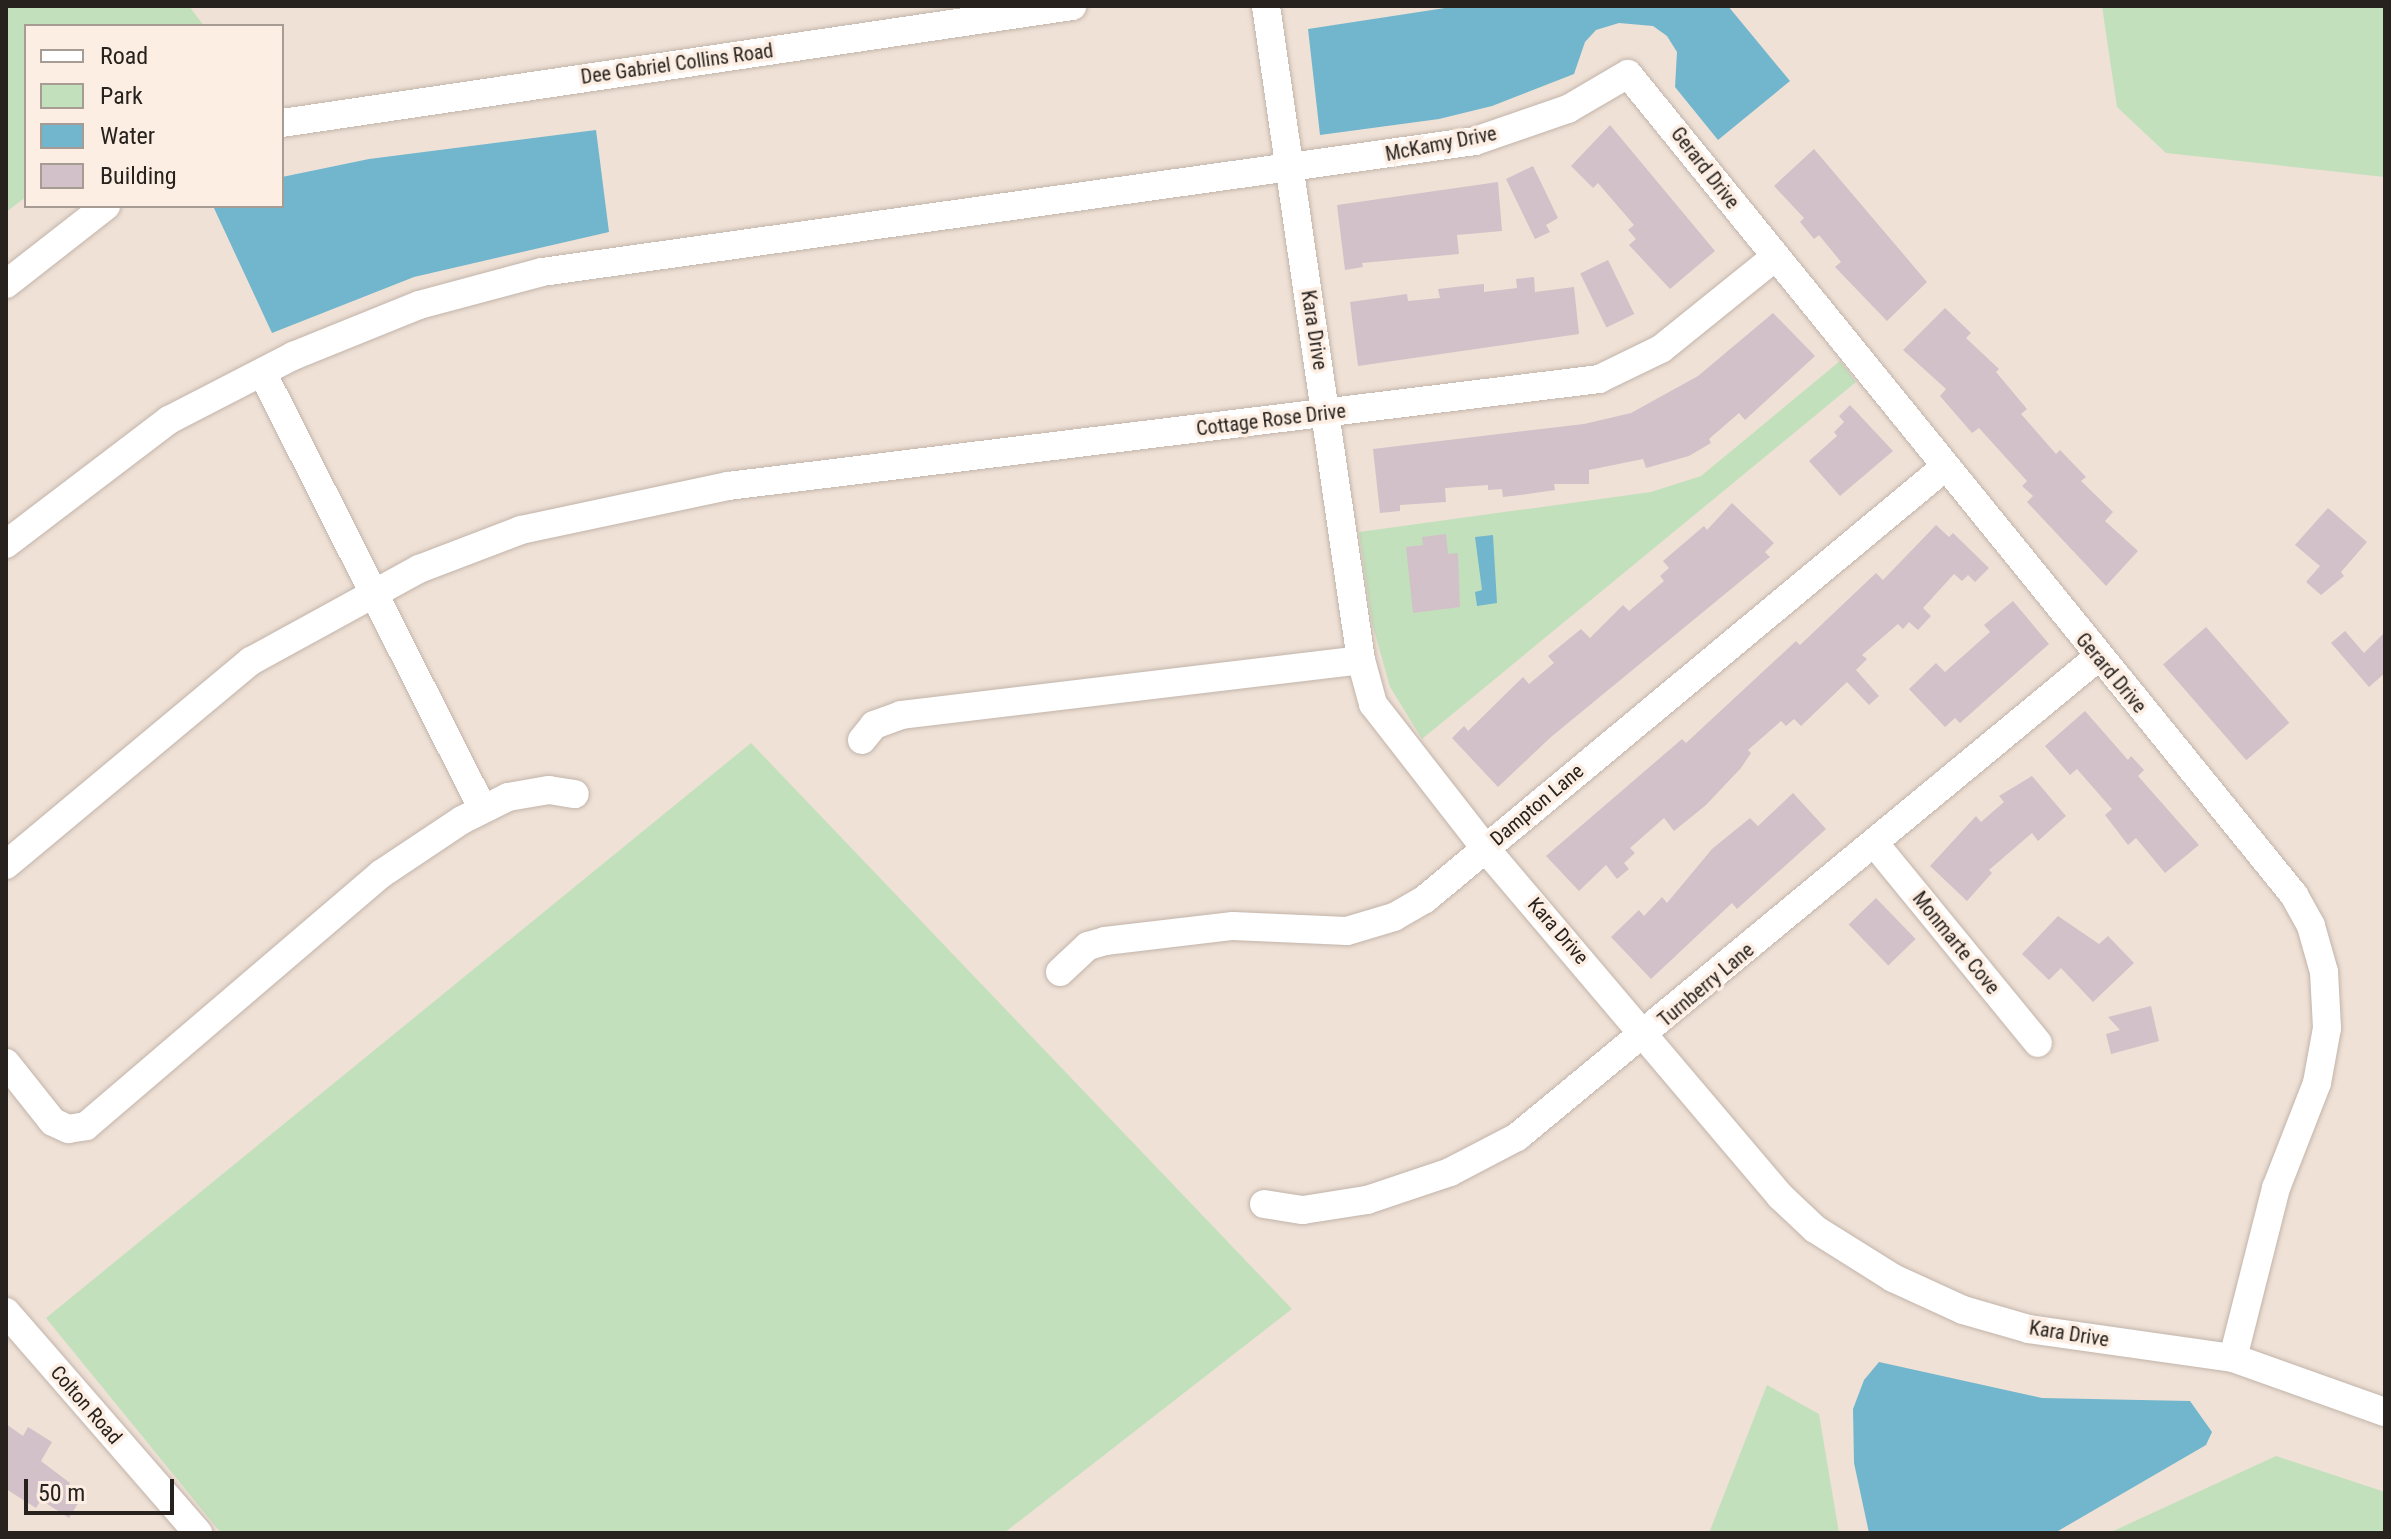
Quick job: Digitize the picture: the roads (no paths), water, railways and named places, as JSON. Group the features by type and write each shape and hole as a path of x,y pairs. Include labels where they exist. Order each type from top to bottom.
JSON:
{"street":[{"name":"Dee Gabriel Collins Road","path":"284,123 1072,6"},
{"name":"Kara Drive","path":"1266,6 1361,660 1373,704 1485,848 1797,1212 1893,1278 1963,1310 2029,1329 2233,1358 2385,1412"},
{"name":"McKamy Drive","path":"6,544 169,420 263,374 419,305 542,272 1475,141 1568,109 1628,74"},
{"name":"Gerard Drive","path":"1628,74 2097,658 2294,895 2311,926 2324,972 2327,1028 2317,1083 2276,1188 2233,1358"},
{"path":"6,284 103,208"},
{"name":"Cottage Rose Drive","path":"6,865 251,661 370,593 521,530 728,486 1599,379 1661,349 1775,257"},
{"path":"263,374 370,593 483,809"},
{"name":"Dampton Lane","path":"1060,972 1088,946 1105,941 1201,928 1320,933 1371,926 1425,899 1945,467"},
{"name":"Turnberry Lane","path":"1264,1204 1288,1210 1321,1209 1450,1172 1517,1137 1644,1037 2097,658"},
{"path":"862,740 874,725 901,715 1361,660"},
{"path":"6,1063 53,1122 68,1129 86,1126 381,874 483,809 508,797 549,790 575,794"},
{"name":"Monmarte Cove","path":"1875,844 2038,1043"},
{"name":"Colton Road","path":"6,1312 198,1533"}],"water":[{"path":"1458,6 1728,6 1790,81 1718,140 1675,87 1677,52 1667,36 1653,26 1619,23 1596,30 1585,42 1574,74 1492,106 1439,119 1320,135 1308,29"},
{"path":"596,130 609,232 414,277 272,333 214,208 284,208 284,177 369,159"},
{"path":"1493,535 1497,603 1477,606 1475,592 1482,590 1475,537"},
{"path":"1879,1362 2042,1398 2190,1401 2212,1432 2206,1445 2058,1531 1869,1533 1854,1463 1853,1409 1864,1380"}]}
